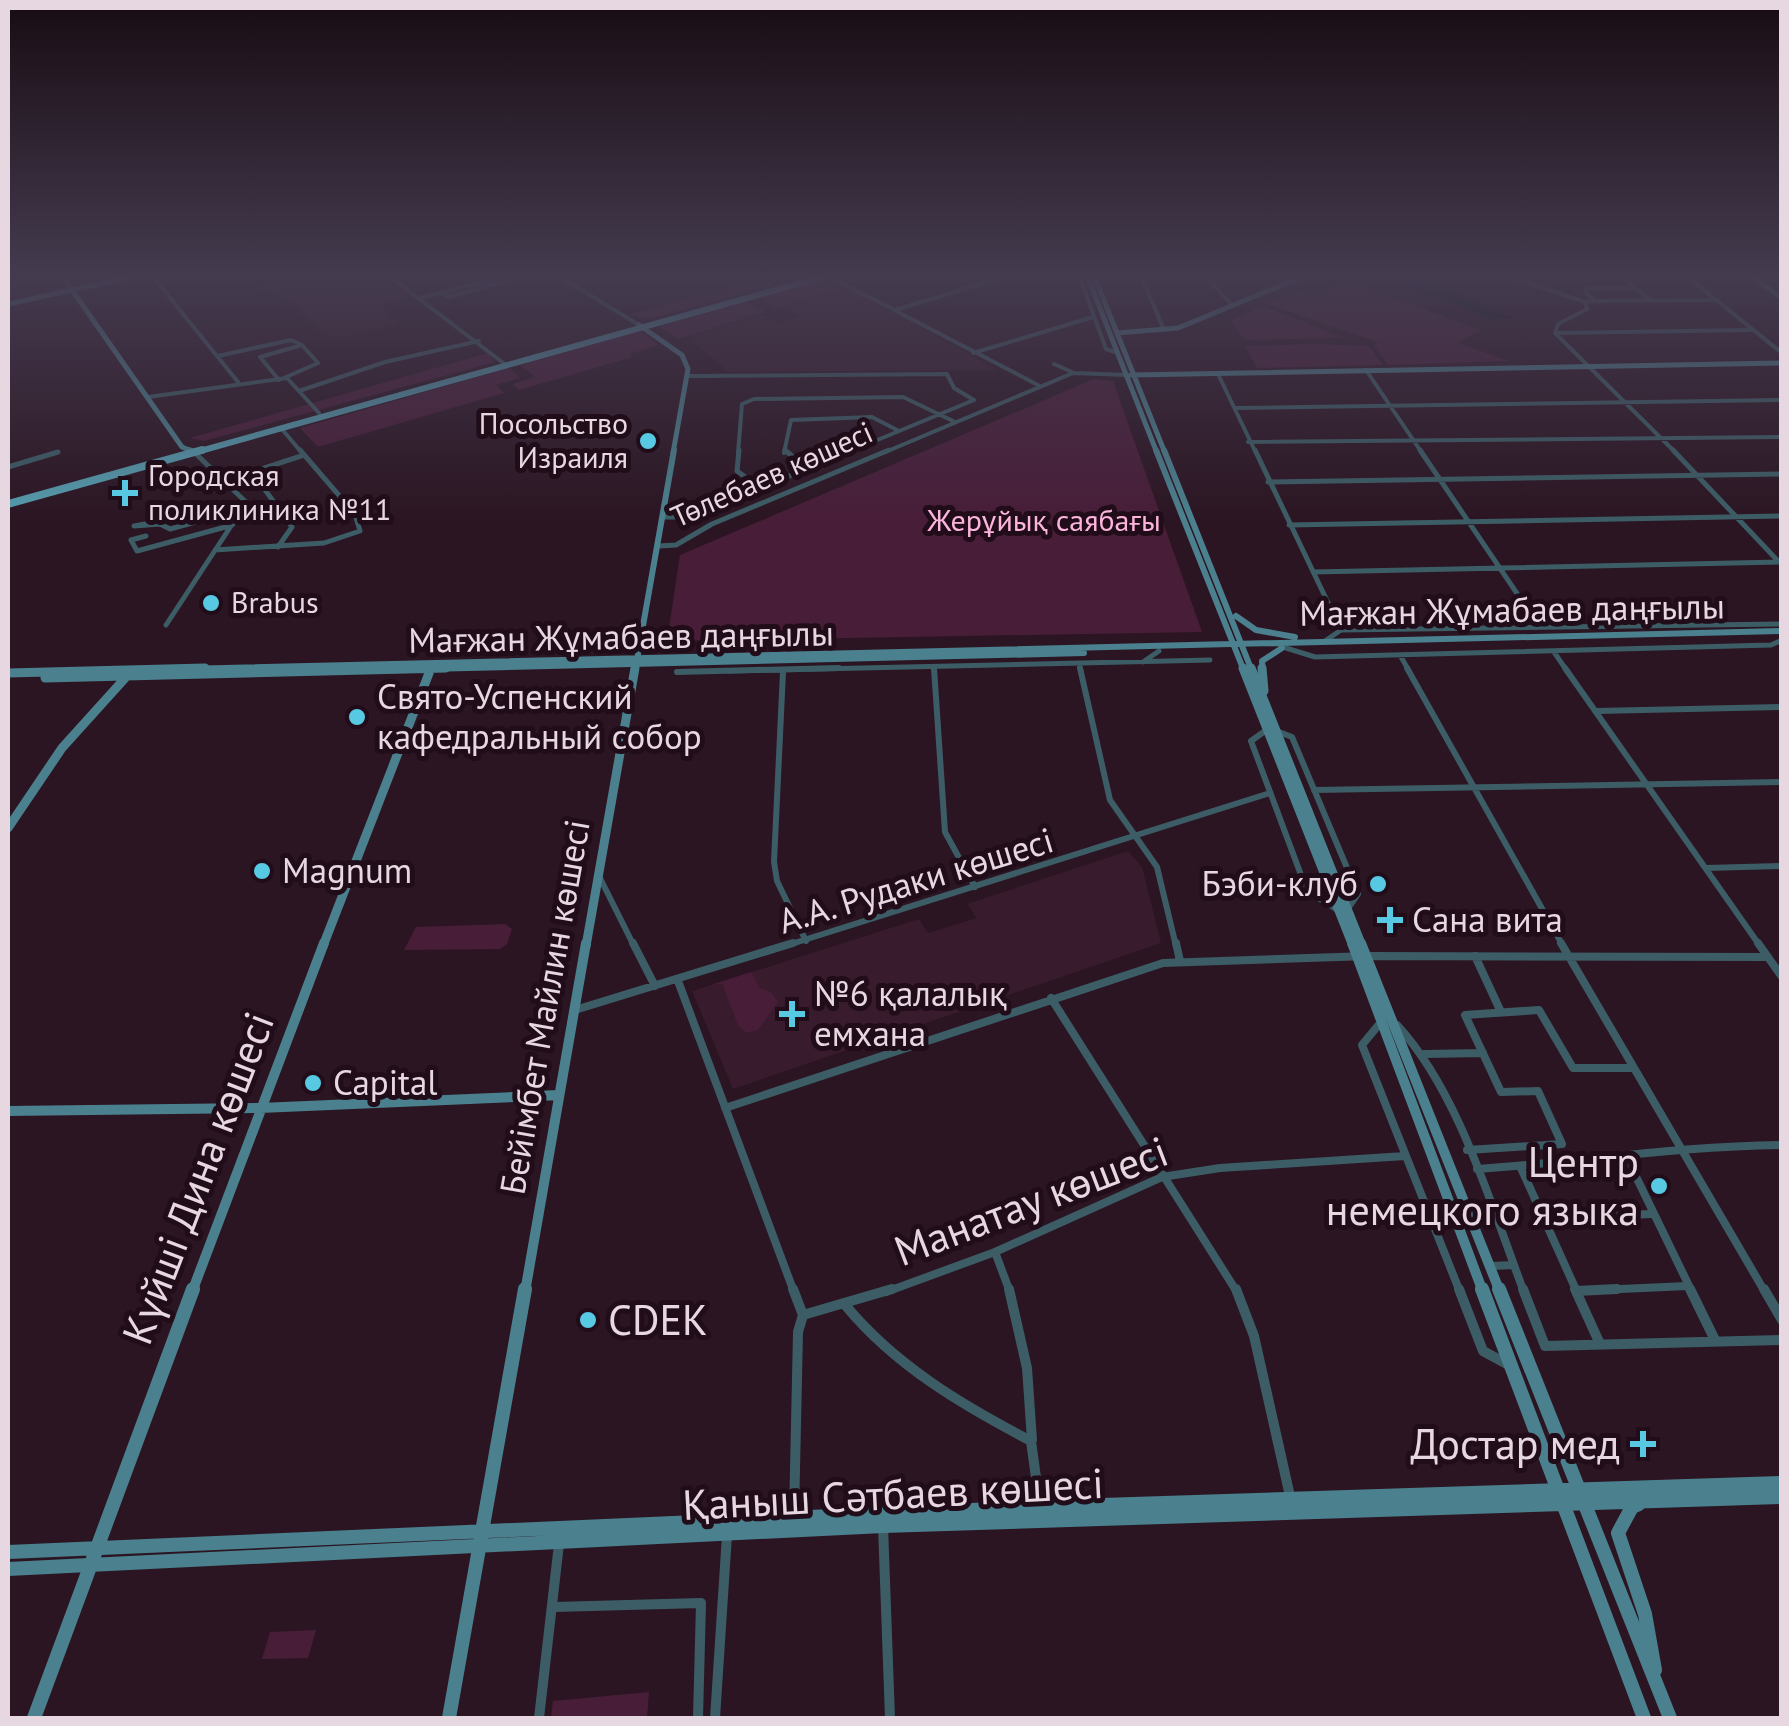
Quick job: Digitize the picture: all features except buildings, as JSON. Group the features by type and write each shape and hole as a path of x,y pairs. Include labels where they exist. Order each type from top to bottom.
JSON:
{"main road":[{"path":"121,359 190,451"},
{"path":"190,451 525,359"},
{"path":"685,359 687,376"},
{"path":"1122,359 1132,375 1342,908 1396,1024 1670,1718"},
{"path":"1125,359 1231,612 1240,646 1264,694"},
{"path":"1132,375 1782,363"},
{"path":"8,502 505,364"},
{"name":"Бейімбет Майлин көшесі","path":"449,1718 687,376"},
{"path":"1231,612 1256,630 1321,641"},
{"name":"Мағжан Жұмабаев даңғылы","path":"637,660 776,661 1160,651 1321,641 1782,633"},
{"name":"Мағжан Жұмабаев даңғылы","path":"8,676 1782,633"},
{"path":"1272,732 1262,662 1284,648"},
{"name":"Күйші Дина көшесі","path":"34,1718 260,1108 432,666"},
{"path":"8,828 32,784 63,744 129,673"},
{"path":"1363,956 1381,1022 1561,1507 1644,1718"},
{"path":"8,1111 260,1108 560,1095"},
{"name":"Қаныш Сәтбаев көшесі","path":"8,1552 1040,1506 1782,1483"},
{"name":"Қаныш Сәтбаев көшесі","path":"8,1569 883,1526 1042,1524 1782,1497"},
{"path":"1655,1499 1632,1507 1618,1534 1646,1614 1659,1692"}],"street":[{"path":"220,359 238,382"},
{"path":"261,359 320,413"},
{"path":"148,397 238,382 261,384 318,363 314,359"},
{"path":"299,391 401,359"},
{"path":"499,359 505,364"},
{"path":"983,359 1039,386"},
{"path":"1582,359 1781,563"},
{"path":"1054,364 1073,373"},
{"path":"1366,370 1540,627"},
{"name":"Төлебаев көшесі","path":"659,546 676,545 712,524 1073,373 1132,375"},
{"path":"687,376 947,374 954,388 974,400 690,517"},
{"path":"1218,374 1341,630"},
{"path":"760,488 737,472 744,402 757,398 903,397 953,422"},
{"path":"1235,408 1782,400"},
{"path":"807,468 784,453 790,422 795,419 872,417 900,431"},
{"path":"215,550 324,543 360,531 362,526 346,504 281,428"},
{"path":"1248,442 1782,437"},
{"path":"190,451 251,507"},
{"path":"8,466 58,452"},
{"path":"278,547 292,527 252,472 304,455"},
{"path":"834,458 849,466"},
{"path":"1268,482 1782,474"},
{"path":"146,524 160,524 170,530 251,507 278,505"},
{"path":"166,625 231,526 251,507"},
{"path":"221,515 222,528"},
{"path":"1289,525 1782,516"},
{"path":"664,517 690,517 712,524"},
{"path":"146,536 131,540 136,551 231,526"},
{"path":"1313,572 1781,563"},
{"path":"1321,641 1341,630 1540,627 1782,633"},
{"name":"Мағжан Жұмабаев даңғылы","path":"1284,648 1315,657 1771,645 1782,633"},
{"path":"1142,662 1160,651"},
{"path":"1554,651 1782,978"},
{"path":"1400,655 1631,1068 1682,1147 1782,1320"},
{"path":"677,672 1210,660"},
{"path":"776,661 784,672 774,862 777,880 806,942"},
{"path":"1079,664 1110,800 1157,867 1180,961"},
{"path":"934,667 944,832 975,887"},
{"path":"1596,710 1782,708"},
{"path":"1272,732 1292,737 1314,790 1358,894 1342,908 1307,891 1252,741 1272,732"},
{"path":"1314,790 1782,782"},
{"name":"А.А. Рудаки көшесі","path":"574,1010 806,942 1270,793"},
{"path":"1705,868 1782,866"},
{"path":"598,875 655,986"},
{"path":"726,1108 1146,967 1180,961 1363,956 1768,957"},
{"path":"1475,956 1501,1012"},
{"path":"678,981 804,1314 798,1332 794,1516"},
{"path":"1052,998 1240,1296 1258,1350 1290,1498"},
{"path":"1467,1150 1562,1144 1538,1092 1501,1092 1465,1015 1539,1010 1573,1068 1631,1068"},
{"path":"1381,1022 1362,1045 1483,1351 1508,1365"},
{"path":"1396,1024 1424,1054 1477,1170 1545,1346 1782,1340"},
{"path":"1424,1054 1483,1053"},
{"path":"1477,1170 1627,1158 1682,1147 1782,1144"},
{"name":"Манатау көшесі","path":"804,1314 846,1306 996,1252 1162,1177 1220,1168 1405,1156"},
{"path":"1627,1158 1650,1214 1715,1340"},
{"path":"1521,1168 1600,1344"},
{"path":"1544,1219 1650,1214"},
{"path":"996,1252 1021,1324 1042,1524"},
{"path":"1490,1266 1514,1265"},
{"path":"1576,1291 1687,1286"},
{"path":"846,1306 878,1344 972,1410 1032,1441"},
{"path":"716,1718 727,1519"},
{"path":"883,1526 890,1718"},
{"path":"539,1718 558,1544"},
{"path":"554,1607 701,1604 698,1718"}],"shaded area":[{"path":"712,359 976,359 997,370 728,372"},
{"path":"1128,851 1142,867 1161,943 733,1089 692,991 919,919 928,933 977,918 967,904"}],"green space":[{"path":"469,359 492,359 495,362 204,441 190,438"},
{"path":"543,359 627,359 519,390 512,384 535,377 520,365"},
{"path":"1252,359 1378,359 1383,365 1257,368"},
{"path":"1383,359 1508,361 1388,365"},
{"path":"509,368 520,378 496,385 504,393 318,447 300,428"},
{"name":"Жерұйық саябағы","path":"1094,379 1113,381 1202,632 667,641 680,555"},
{"path":"505,924 512,929 507,944 500,949 404,950 416,927"},
{"path":"751,972 760,988 771,992 778,1002 758,1030 747,1033 738,1025 722,984 711,985"},
{"path":"316,1630 308,1658 262,1659 270,1632"},
{"path":"649,1692 647,1718 551,1718 553,1701"}],"place":[{"name":"Посольство Израиля","path":"648,441"},
{"name":"Городская поликлиника №11","path":"125,493"},
{"name":"Brabus","path":"211,603"},
{"name":"Свято-Успенский кафедральный собор","path":"357,717"},
{"name":"Magnum","path":"262,871"},
{"name":"Бэби-клуб","path":"1378,884"},
{"name":"Сана вита","path":"1390,920"},
{"name":"№6 қалалық емхана","path":"792,1014"},
{"name":"Capital","path":"313,1083"},
{"name":"Центр немецкого языка","path":"1659,1186"},
{"name":"CDEK","path":"588,1320"},
{"name":"Достар мед","path":"1643,1444"}]}
